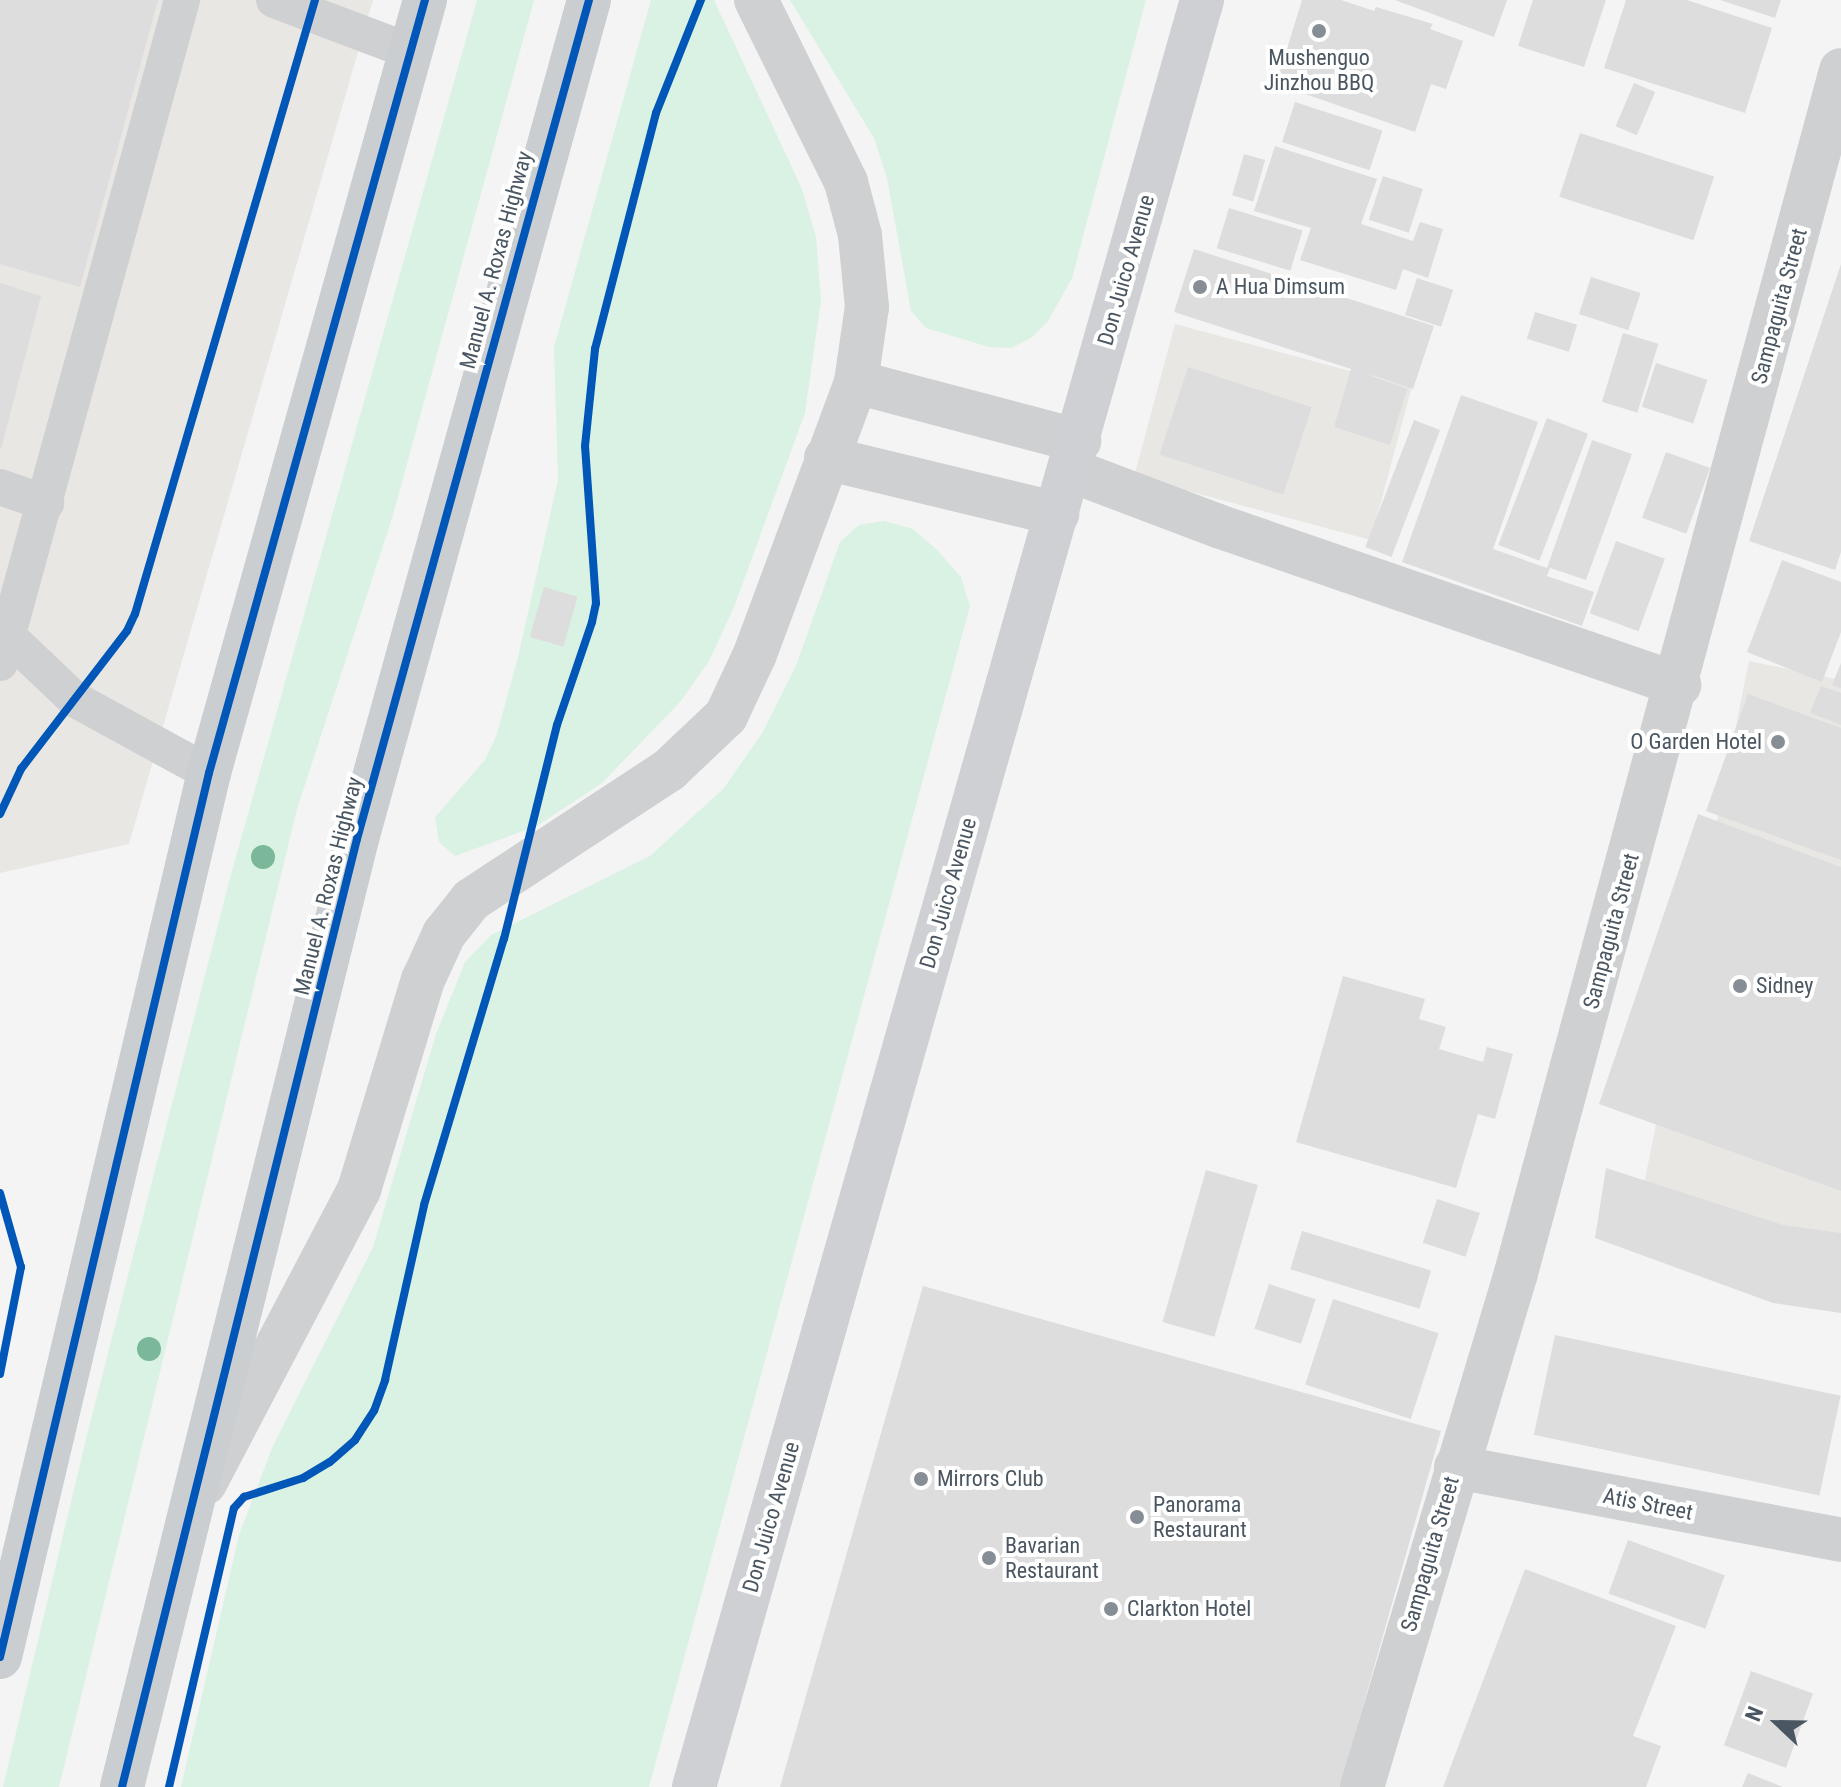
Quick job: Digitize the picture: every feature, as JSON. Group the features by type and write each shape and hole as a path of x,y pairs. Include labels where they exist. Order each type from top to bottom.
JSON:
{"main road":[{"path":"0,1657 209,773 425,0"},
{"name":"Manuel A. Roxas Highway","path":"122,1787 197,1499 357,839 589,0"},
{"name":"Don Juico Avenue","path":"694,1787 1202,0"}],"street":[{"path":"197,1499 359,1190 423,980 444,934 471,900 669,770 726,716 755,654 856,382 867,307 860,235 850,196 756,0"},
{"name":"Sampaguita Street","path":"1362,1787 1516,1273 1679,685 1841,70"},
{"path":"856,382 1074,455 1231,531 1679,685"},
{"path":"826,458 1057,514"},
{"name":"Atis Street","path":"1456,1467 1841,1540"}],"lane":[{"path":"182,0 4,650 74,699 209,773"},
{"path":"274,0 409,51"},
{"path":"0,487 46,503"}],"shaded area":[{"path":"0,0 373,0 129,844 0,873"},
{"path":"1175,324 1412,387 1371,540 1134,477"},
{"path":"1749,661 1841,680 1841,1249 1639,1209"}],"green space":[{"path":"477,0 534,0 393,515 297,809 59,1787 3,1787 87,1435 230,878"},
{"path":"651,0 714,0 802,189 816,237 821,300 805,413 734,607 709,661 681,701 602,783 537,826 455,856 439,842 435,817 485,760 497,734 518,657 558,480 554,347"},
{"path":"790,0 1146,0 1072,278 1048,321 1031,338 1011,348 989,347 926,328 911,311 887,178 874,138"},
{"path":"884,521 913,529 937,550 961,577 970,606 649,1787 181,1787 239,1535 272,1448 373,1247 436,1034 465,962 491,935 650,856 724,788 763,732 796,666 840,542 859,525"}],"building":[{"path":"0,0 158,0 80,287 0,264"},
{"path":"1302,0 1341,0 1374,11 1376,7 1433,24 1430,29 1463,41 1446,89 1431,84 1415,132 1276,84"},
{"path":"1395,0 1507,0 1494,37"},
{"path":"1533,0 1606,0 1584,67 1518,46"},
{"path":"1626,0 1687,0 1772,28 1745,113 1604,68"},
{"path":"1720,0 1781,0 1775,18"},
{"path":"1634,83 1655,92 1637,135 1616,126"},
{"path":"1295,102 1382,130 1370,170 1282,142"},
{"path":"1580,133 1714,177 1693,240 1559,197"},
{"path":"1275,146 1377,179 1361,224 1413,241 1420,222 1443,229 1428,278 1403,269 1396,290 1300,260 1311,228 1254,211"},
{"path":"1244,154 1265,160 1253,201 1232,195"},
{"path":"1383,176 1423,189 1409,233 1369,220"},
{"path":"1229,208 1303,231 1290,271 1217,248"},
{"path":"1194,249 1434,326 1413,389 1365,373 1407,389 1390,445 1334,427 1351,369 1174,312"},
{"path":"1841,264 1841,552 1835,570 1749,541"},
{"path":"1591,277 1640,293 1628,330 1579,314"},
{"path":"1417,278 1453,290 1441,327 1405,315"},
{"path":"0,283 41,296 1,449 0,449"},
{"path":"1535,312 1577,325 1569,352 1527,339"},
{"path":"1623,333 1658,344 1637,413 1602,402"},
{"path":"1656,363 1707,380 1693,423 1642,407"},
{"path":"1188,367 1312,407 1283,495 1160,454"},
{"path":"1461,395 1538,422 1493,549 1547,568 1592,440 1632,454 1586,580 1550,568 1547,576 1594,592 1582,626 1402,562"},
{"path":"1547,418 1588,434 1539,561 1498,545"},
{"path":"1414,420 1440,430 1391,557 1365,547"},
{"path":"1666,452 1710,468 1686,534 1642,518"},
{"path":"1616,541 1665,559 1639,631 1590,613"},
{"path":"1782,560 1841,582 1841,632 1822,682 1747,652"},
{"path":"544,587 578,597 563,647 530,637"},
{"path":"1841,663 1841,688 1832,685"},
{"path":"1821,686 1841,693 1841,725 1810,713"},
{"path":"1748,694 1841,728 1841,860 1706,811"},
{"name":"Sidney","path":"1698,814 1841,867 1841,1191 1599,1104"},
{"path":"1343,976 1425,999 1419,1019 1446,1027 1439,1049 1483,1062 1487,1047 1513,1054 1495,1119 1478,1114 1456,1188 1296,1142"},
{"path":"1606,1168 1783,1225 1841,1233 1841,1313 1773,1303 1595,1238"},
{"path":"1206,1170 1258,1185 1214,1337 1162,1322"},
{"path":"1437,1199 1480,1213 1466,1257 1423,1243"},
{"path":"1302,1231 1431,1270 1419,1309 1290,1269"},
{"path":"1269,1284 1316,1299 1301,1344 1254,1329"},
{"name":"Clarkton Hotel","path":"923,1286 1441,1431 1340,1787 780,1787"},
{"path":"1333,1299 1439,1333 1411,1419 1305,1385"},
{"path":"1555,1335 1841,1396 1819,1495 1534,1435"},
{"path":"1628,1540 1725,1575 1705,1629 1609,1594"},
{"path":"1525,1569 1676,1626 1633,1736 1661,1746 1646,1787 1443,1787"},
{"path":"1751,1671 1813,1694 1786,1768 1724,1745"},
{"path":"1748,1773 1783,1787 1742,1787"}],"cycle path":[{"path":"0,814 21,769 127,631 135,614 315,0"},
{"path":"0,1657 209,773 425,0"},
{"path":"122,1787 357,839 589,0"},
{"path":"169,1787 234,1508 244,1497 303,1478 330,1462 355,1440 374,1411 385,1380 424,1205 504,939 557,725 592,622 596,603 585,446 595,349 656,113 701,0"},
{"path":"0,1193 21,1267 0,1374"}],"place":[{"name":"Mushenguo Jinzhou BBQ","path":"1319,31"},
{"name":"A Hua Dimsum","path":"1200,287"},
{"name":"O Garden Hotel","path":"1778,742"},
{"name":"Sidney","path":"1740,986"},
{"name":"Mirrors Club","path":"921,1479"},
{"name":"Panorama Restaurant","path":"1137,1517"},
{"name":"Bavarian Restaurant","path":"989,1558"},
{"name":"Clarkton Hotel","path":"1111,1609"}]}
